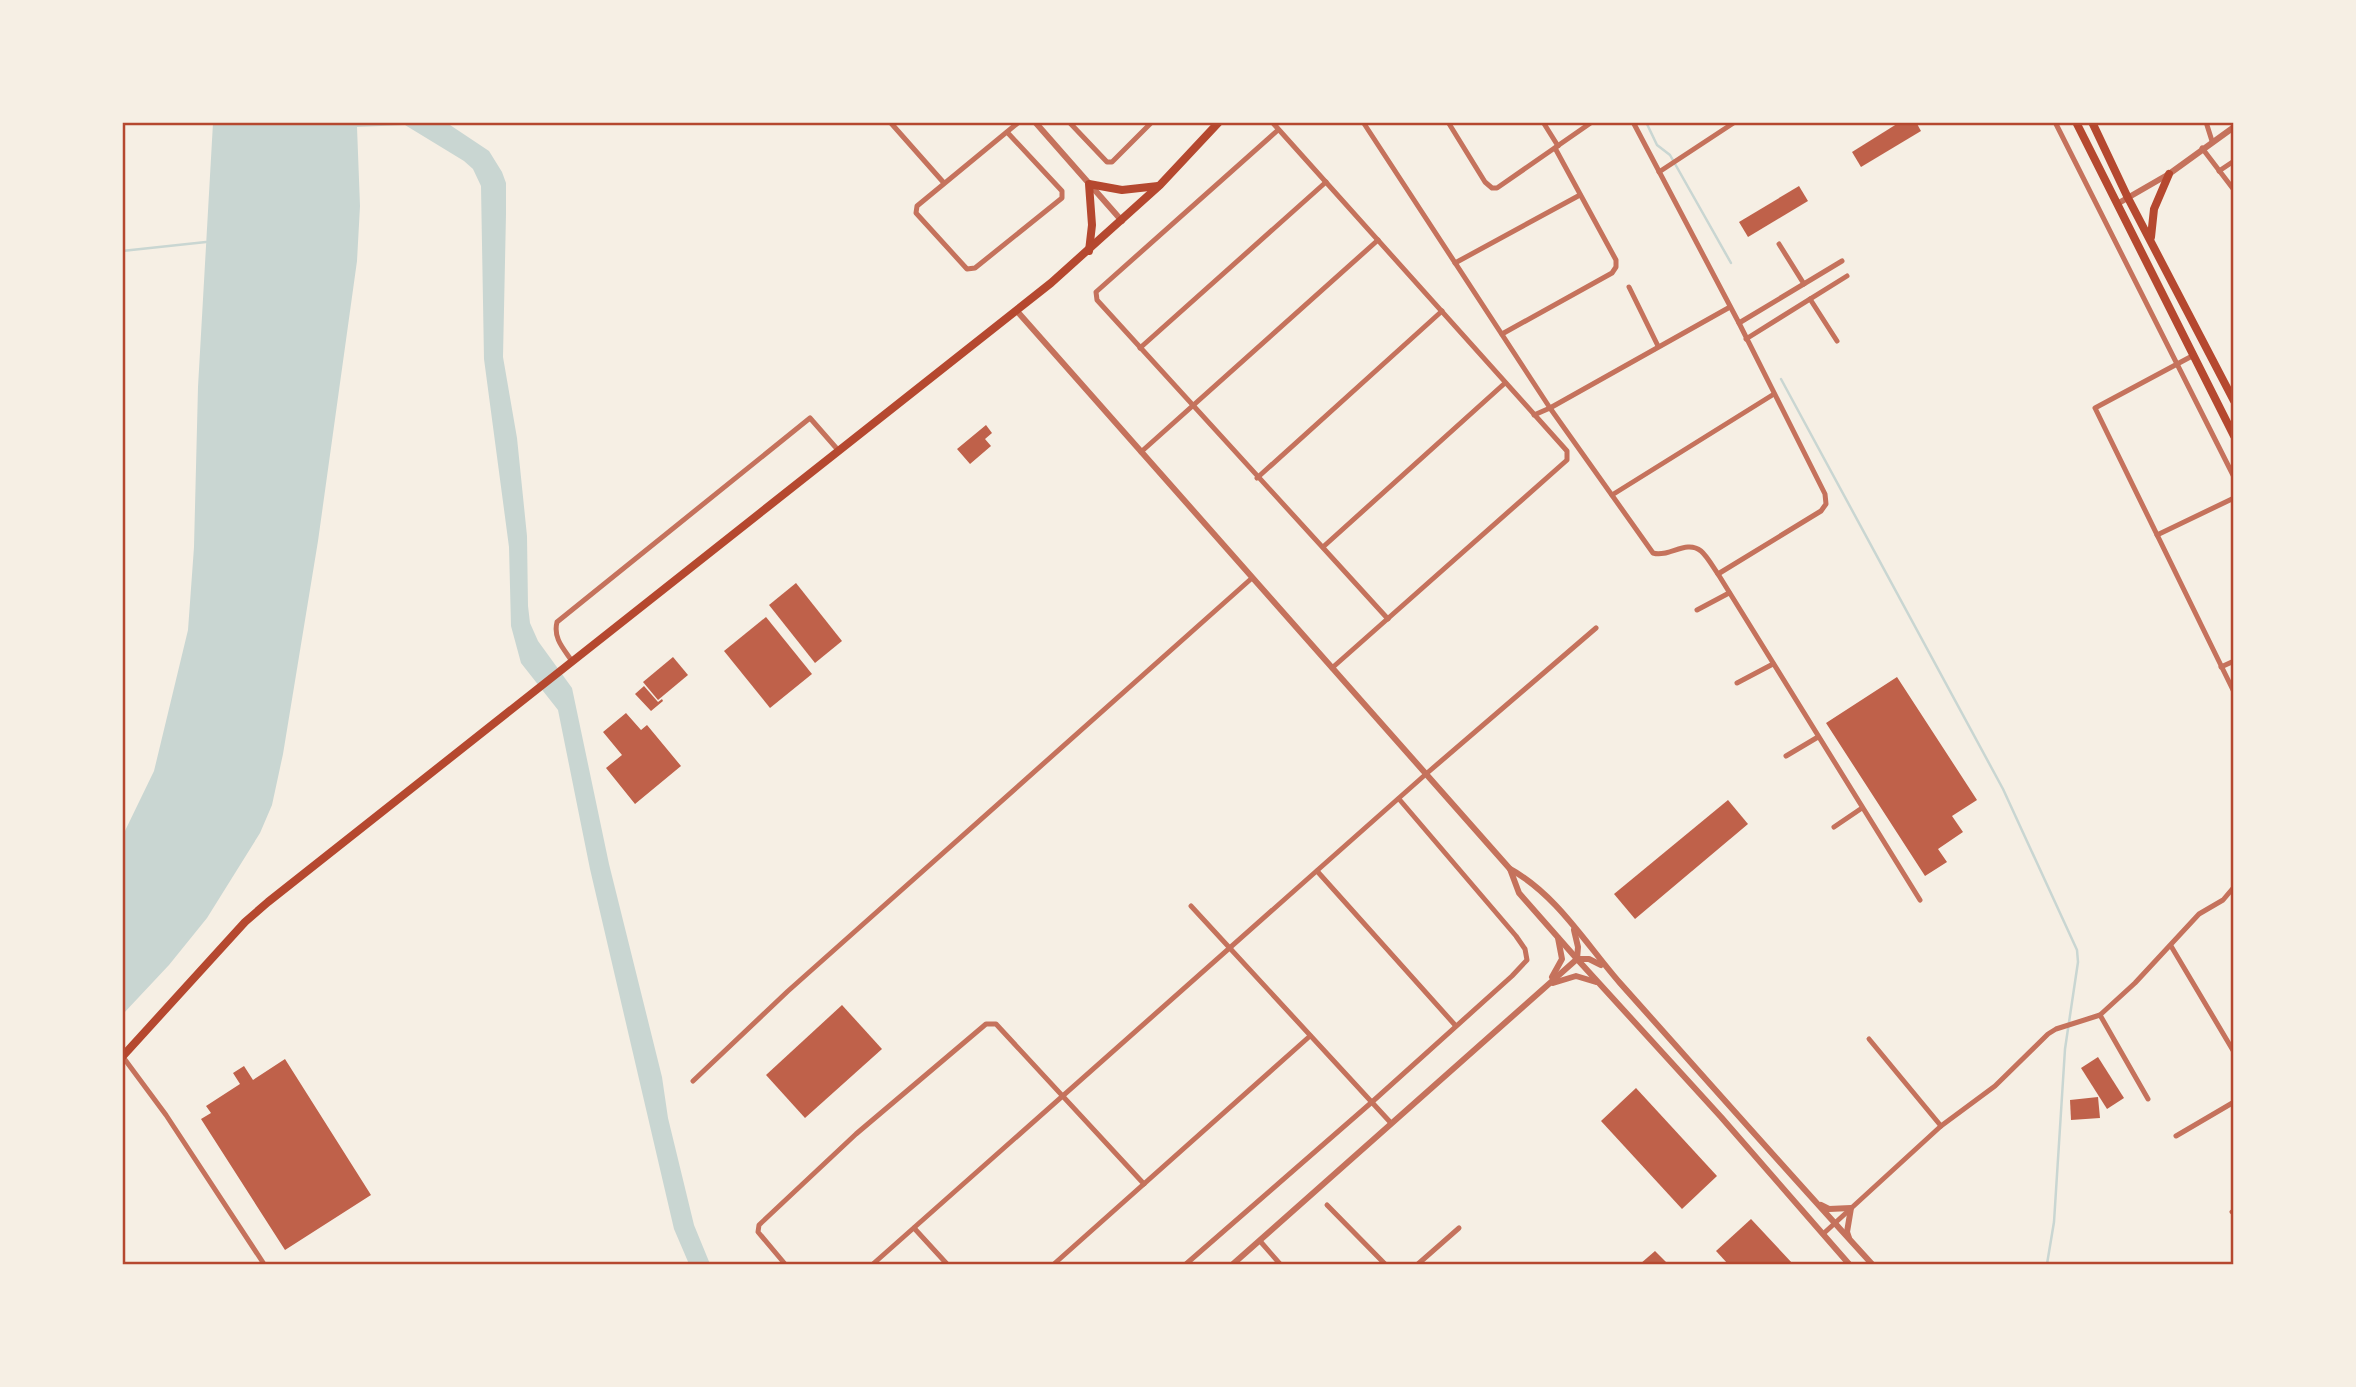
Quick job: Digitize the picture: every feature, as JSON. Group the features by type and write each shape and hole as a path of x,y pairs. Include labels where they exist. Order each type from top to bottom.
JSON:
{"main road":[{"path":"2076,122 2234,436"},
{"path":"2092,122 2128,198 2234,401"},
{"path":"123,1057 245,922 1089,251 1160,185 1216,124"},
{"path":"2151,239 2154,209 2169,174"},
{"path":"1089,251 1092,225 1089,184 1122,190 1160,185"}],"street":[{"path":"890,122 944,183"},
{"path":"1007,132 1062,191 1062,198 975,268 967,269 916,213 917,206 1019,122"},
{"path":"1035,122 1122,221"},
{"path":"1069,122 1107,162 1112,162 1152,122"},
{"path":"1272,122 1567,451 1567,460 1332,668"},
{"path":"1363,122 1550,408 1653,553 1661,556 1688,546 1700,550 1718,574 1920,900"},
{"path":"1448,122 1485,182 1492,188 1497,188 1592,122"},
{"path":"1502,334 1612,273 1616,267 1616,260 1542,122"},
{"path":"1633,122 1825,494 1826,504 1811,519 1718,574"},
{"path":"1659,172 1735,122"},
{"path":"2055,122 2234,477"},
{"path":"2206,122 2212,141"},
{"path":"2117,204 2169,174 2232,124"},
{"path":"1278,130 1096,292 1097,300 1388,619"},
{"path":"2202,148 2234,190"},
{"path":"2219,171 2234,161"},
{"path":"1140,348 1326,182"},
{"path":"1455,263 1580,195"},
{"path":"1141,452 1378,240"},
{"path":"1779,244 1804,284"},
{"path":"1739,323 1842,261"},
{"path":"1746,339 1847,276"},
{"path":"1629,287 1658,346"},
{"path":"1810,299 1837,341"},
{"path":"1534,415 1730,307"},
{"path":"1016,310 1510,869 1531,880 1872,1265"},
{"path":"1257,478 1442,311"},
{"path":"2194,355 2095,408 2234,692"},
{"path":"1323,547 1505,383"},
{"path":"1612,495 1773,394"},
{"path":"572,661 557,640 557,622 810,418 838,450"},
{"path":"2157,535 2234,498"},
{"path":"694,1081 797,983 1252,579"},
{"path":"1697,610 1729,593"},
{"path":"873,1265 1426,774 1596,628"},
{"path":"2221,667 2234,660"},
{"path":"1737,683 1773,664"},
{"path":"1786,756 1818,737"},
{"path":"1186,1265 1372,1102 1527,960 1525,949 1516,936 1399,799"},
{"path":"1834,827 1862,808"},
{"path":"1510,869 1519,893 1721,1117 1849,1265"},
{"path":"1317,871 1455,1025"},
{"path":"1823,1234 1941,1126 1995,1086 2056,1029 2100,1015 2171,946 2199,914 2222,900 2234,887"},
{"path":"1191,906 1391,1123"},
{"path":"1572,925 1578,947 1577,959"},
{"path":"1539,991 1559,967 1562,959 1558,937"},
{"path":"2171,946 2234,1052"},
{"path":"1233,1265 1577,959 1589,959 1610,972"},
{"path":"1539,991 1565,978 1576,976 1601,984"},
{"path":"2100,1015 2148,1099"},
{"path":"785,1265 758,1232 759,1225 856,1134 986,1024 996,1024 1144,1184"},
{"path":"1054,1265 1310,1036"},
{"path":"1868,1039 1941,1126"},
{"path":"123,1057 166,1115 264,1265"},
{"path":"2176,1136 2234,1101"},
{"path":"1817,1203 1829,1209 1851,1208"},
{"path":"1327,1205 1385,1265"},
{"path":"1849,1240 1847,1233 1851,1208"},
{"path":"914,1228 947,1265"},
{"path":"1418,1265 1459,1228"},
{"path":"1260,1241 1280,1265"}],"shaded area":[{"path":"213,123 447,123 489,151 502,172 506,183 503,357 517,438 527,536 530,623 538,641 572,688 609,864 662,1077 668,1118 694,1225 710,1264 689,1264 674,1229 590,869 558,710 521,663 511,626 509,547 484,359 481,186 473,169 464,161 405,125 357,127 360,206 357,261 318,541 272,805 260,833 207,918 169,965 123,1014 123,835 154,771 188,630"}],"building":[{"path":"1900,122 1916,122 1921,131 1861,167 1852,152"},
{"path":"1799,186 1808,201 1748,237 1739,222"},
{"path":"986,425 992,433 985,439 991,446 970,464 957,449"},
{"path":"796,583 842,641 815,663 769,605"},
{"path":"766,617 812,674 770,708 724,651"},
{"path":"673,657 688,675 658,700 643,682"},
{"path":"1897,677 1977,800 1952,816 1963,832 1938,849 1947,862 1925,876 1826,723"},
{"path":"644,686 658,702 662,699 663,701 651,711 635,694"},
{"path":"626,713 641,730 647,725 681,766 635,804 606,768 622,755 603,732"},
{"path":"1728,800 1748,824 1635,919 1614,894"},
{"path":"842,1005 882,1049 805,1118 766,1075"},
{"path":"2098,1057 2124,1098 2107,1109 2081,1068"},
{"path":"285,1059 371,1195 285,1250 201,1119 211,1113 206,1106 240,1084 233,1073 244,1066 253,1080"},
{"path":"1636,1088 1717,1176 1682,1209 1601,1121"},
{"path":"2098,1097 2100,1118 2071,1120 2070,1100"},
{"path":"1751,1219 1793,1264 1728,1264 1716,1251"},
{"path":"1655,1251 1668,1264 1640,1264"}],"waterway":[{"path":"1646,122 1657,145 1670,155 1731,263"},
{"path":"122,251 206,242"},
{"path":"1781,379 2003,789 2077,950 2078,962 2065,1049 2054,1222 2047,1264"}]}
